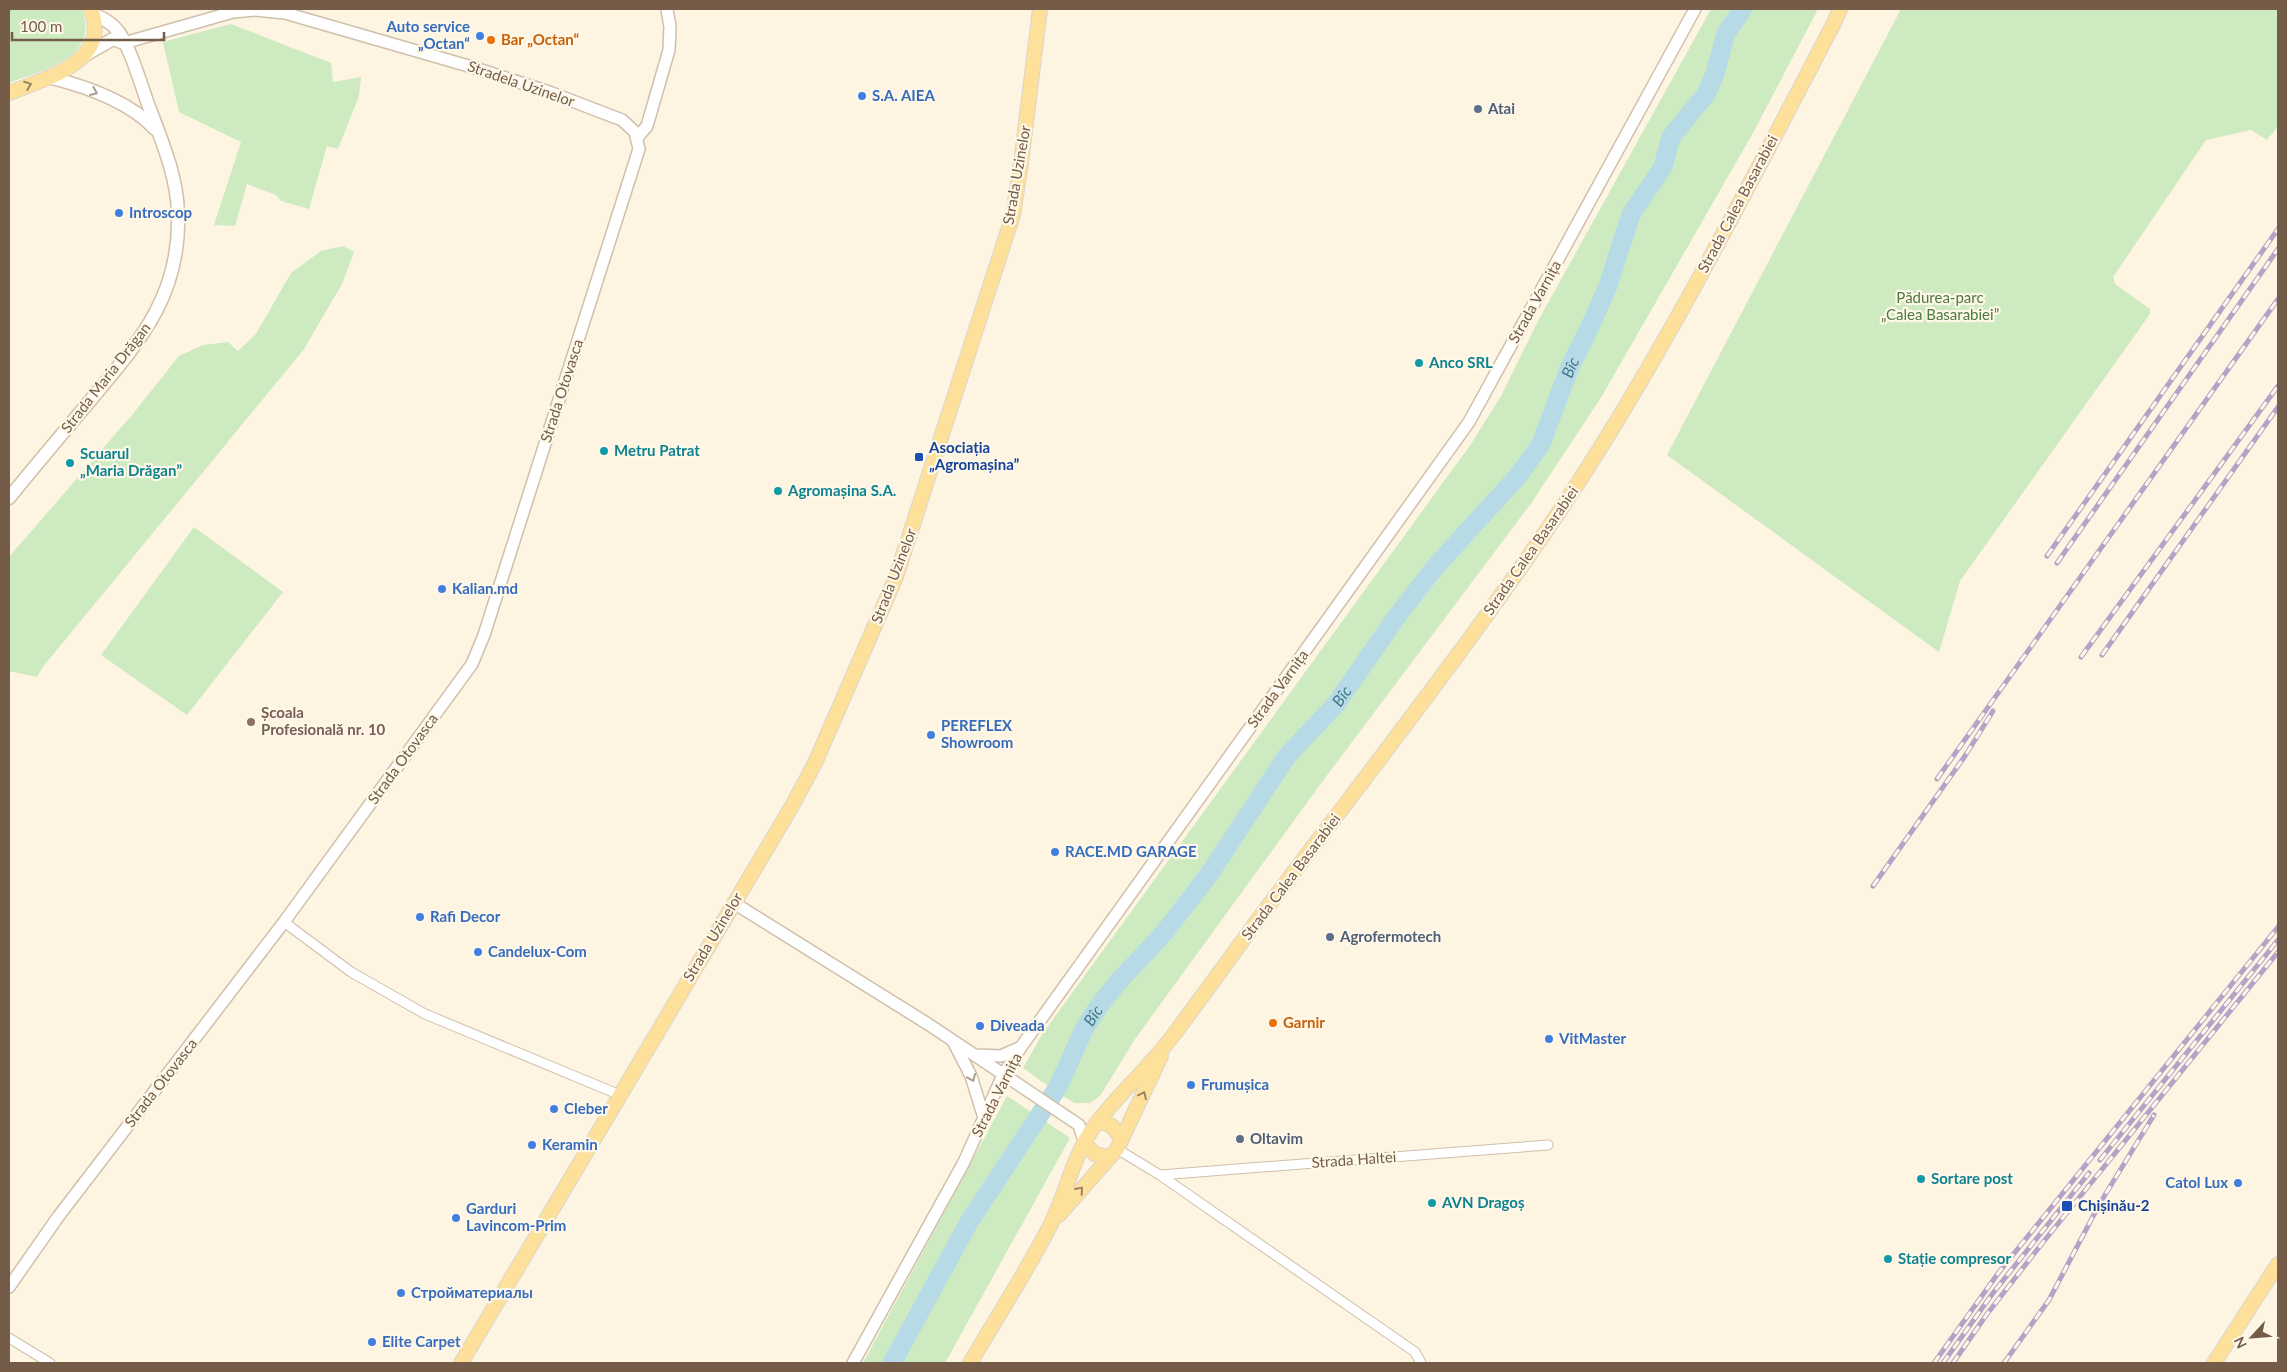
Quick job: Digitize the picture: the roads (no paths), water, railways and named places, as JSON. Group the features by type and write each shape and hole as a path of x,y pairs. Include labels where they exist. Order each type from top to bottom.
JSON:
{"main road":[{"name":"Strada Uzinelor","path":"461,1363 787,814 815,763 896,577 1013,215 1022,163 1040,9"},
{"name":"Strada Calea Basarabiei","path":"970,1363 1052,1223 1077,1159 1110,1105 1168,1043 1490,610 1609,435 1677,317 1838,15 1847,9"},
{"name":"Strada Maria Drăgan","path":"9,498 141,338 160,305 172,274 175,257 178,212 171,169 160,135 118,31 111,24 92,12"},
{"path":"85,55 92,42 95,29 92,12"},
{"path":"9,93 67,69 85,55 114,39 124,43"},
{"path":"48,77 80,86 121,104 147,120 160,135"},
{"name":"Strada Calea Basarabiei","path":"1052,1223 1116,1148 1168,1043"},
{"path":"1085,1144 1095,1154 1116,1148 1112,1126 1100,1120"},
{"path":"2214,1363 2278,1264"}],"street":[{"name":"Strada Otovasca","path":"9,1287 58,1217 284,922 477,656 638,144 647,126 669,50 670,27 666,9"},
{"name":"Strada Varnița","path":"853,1363 964,1162 1003,1076 1021,1047 1469,422 1695,9"},
{"name":"Stradela Uzinelor","path":"124,43 218,12 255,10 285,13 472,67 549,92 622,120 631,128 638,144"},
{"path":"734,903 952,1040 1003,1076 1075,1122 1085,1144"},
{"path":"284,922 351,972 425,1014 620,1095"},
{"path":"952,1040 972,1076 984,1118"},
{"path":"974,1055 1001,1056 1021,1047"},
{"path":"1075,1122 1100,1120"},
{"name":"Strada Haltei","path":"1160,1175 1548,1146"},
{"path":"1116,1148 1160,1175 1415,1352 1421,1363"},
{"path":"9,1338 50,1363"}],"waterway":[{"name":"Bîc","path":"892,1363 969,1222 1058,1087 1084,1029 1099,1006 1118,982 1164,933 1210,873 1287,756 1336,704 1398,615 1436,566 1518,476 1541,444 1569,369 1608,286 1631,214 1663,167 1671,137 1706,94 1715,74 1726,33 1743,9"}],"railway":[{"path":"2047,556 2278,229"},
{"path":"2057,563 2278,249"},
{"path":"1937,779 2278,299"},
{"path":"2081,657 2278,386"},
{"path":"2102,655 2278,407"},
{"path":"1873,886 1965,756 1993,711"},
{"path":"1934,1363 1999,1272 2278,927"},
{"path":"2100,1160 2278,940"},
{"path":"1953,1363 1987,1314 2044,1241 2278,952"},
{"path":"2004,1363 2049,1300 2100,1203 2154,1115"},
{"path":"1943,1363 1993,1293 2089,1173"}],"place":[{"name":"Auto service „Octan“","path":"480,36"},
{"name":"Bar „Octan“","path":"491,40"},
{"name":"S.A. AIEA","path":"862,96"},
{"name":"Atai","path":"1478,109"},
{"name":"Introscop","path":"119,213"},
{"name":"Anco SRL","path":"1419,363"},
{"name":"Metru Patrat","path":"604,451"},
{"name":"Asociația „Agromașina”","path":"919,457"},
{"name":"Scuarul „Maria Drăgan”","path":"70,463"},
{"name":"Agromașina S.A.","path":"778,491"},
{"name":"Kalian.md","path":"442,589"},
{"name":"Școala Profesională nr. 10","path":"251,722"},
{"name":"PEREFLEX Showroom","path":"931,735"},
{"name":"RACE.MD GARAGE","path":"1055,852"},
{"name":"Rafi Decor","path":"420,917"},
{"name":"Agrofermotech","path":"1330,937"},
{"name":"Candelux-Com","path":"478,952"},
{"name":"Garnir","path":"1273,1023"},
{"name":"Diveada","path":"980,1026"},
{"name":"VitMaster","path":"1549,1039"},
{"name":"Frumușica","path":"1191,1085"},
{"name":"Cleber","path":"554,1109"},
{"name":"Oltavim","path":"1240,1139"},
{"name":"Keramin","path":"532,1145"},
{"name":"Sortare post","path":"1921,1179"},
{"name":"Catol Lux","path":"2238,1183"},
{"name":"AVN Dragoș","path":"1432,1203"},
{"name":"Chișinău-2","path":"2067,1206"},
{"name":"Garduri Lavincom-Prim","path":"456,1218"},
{"name":"Stație compresor","path":"1888,1259"},
{"name":"Стройматериалы","path":"401,1293"},
{"name":"Elite Carpet","path":"372,1342"}],"park label":[{"name":"Pădurea-parc „Calea Basarabiei”","path":"1940,306"}]}
